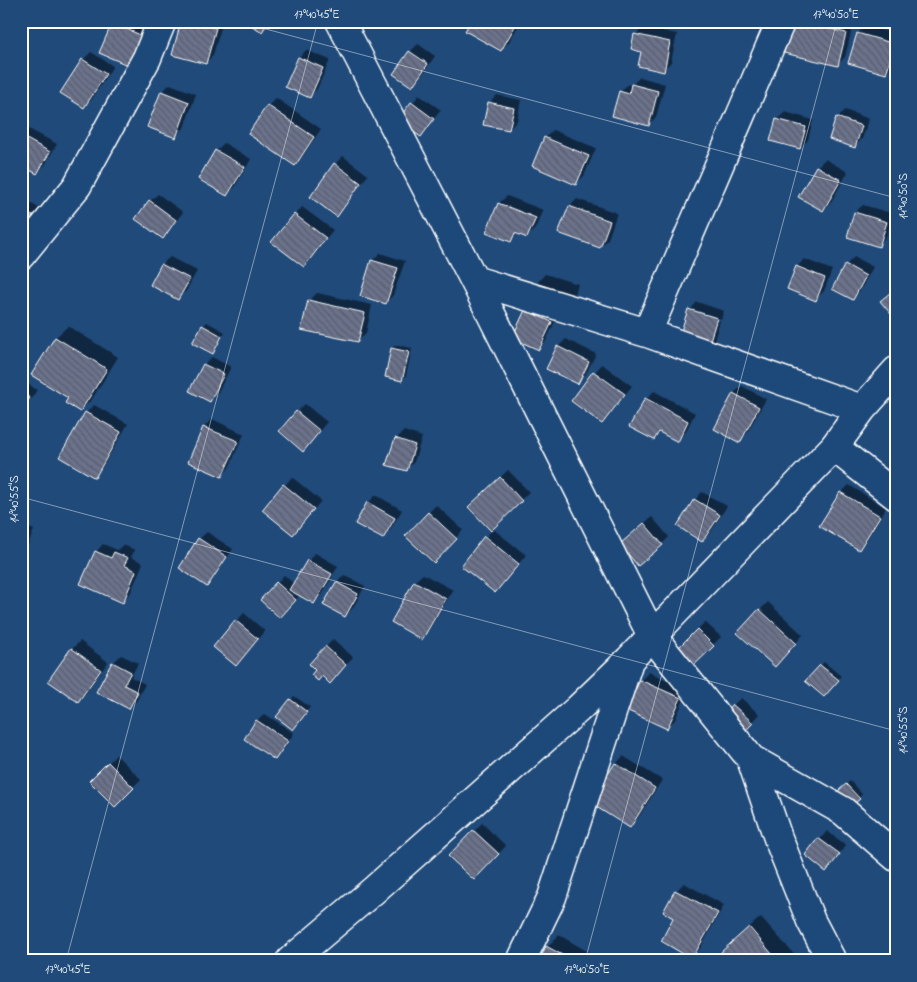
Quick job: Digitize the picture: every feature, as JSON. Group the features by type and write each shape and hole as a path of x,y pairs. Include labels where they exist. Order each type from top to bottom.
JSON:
{"street":[{"path":"21,255 77,186 147,58 162,21"},
{"path":"340,21 474,280 652,636 752,759 778,838 811,921 832,961"},
{"path":"647,333 781,21"},
{"path":"474,280 647,333 862,409"},
{"path":"290,961 374,890 578,709 630,660 834,448 862,409 896,371"},
{"path":"834,448 896,496"},
{"path":"522,961 552,897 630,660"},
{"path":"752,759 844,812 896,857"}],"building":[{"path":"181,21 192,21 216,28 206,64 172,55"},
{"path":"244,21 269,21 262,32"},
{"path":"471,21 518,21 501,51 465,31"},
{"path":"792,21 800,21 846,33 838,66 784,53"},
{"path":"831,21 856,21 853,30"},
{"path":"112,23 143,36 130,66 99,53"},
{"path":"857,33 895,44 886,74 848,63"},
{"path":"634,34 670,42 664,72 638,66 641,52 631,49"},
{"path":"409,51 428,64 412,87 393,74"},
{"path":"298,57 323,68 310,98 285,87"},
{"path":"82,59 106,74 84,108 60,93"},
{"path":"631,84 658,91 649,126 612,116 619,91 629,94"},
{"path":"161,91 189,102 176,138 147,127"},
{"path":"411,102 434,119 421,137 397,121"},
{"path":"488,102 514,108 509,130 483,125"},
{"path":"267,105 314,137 295,166 248,134"},
{"path":"836,117 862,126 855,148 829,139"},
{"path":"776,119 806,127 800,149 770,141"},
{"path":"21,136 50,152 37,174 21,165"},
{"path":"544,137 589,156 576,185 532,166"},
{"path":"215,150 245,167 227,196 198,179"},
{"path":"334,163 361,183 337,217 310,197"},
{"path":"816,166 841,180 823,211 798,197"},
{"path":"149,200 176,220 163,239 135,219"},
{"path":"498,203 536,218 527,238 515,233 511,242 486,232"},
{"path":"569,206 610,221 600,248 558,233"},
{"path":"21,210 38,219 21,249"},
{"path":"854,212 887,222 879,247 847,237"},
{"path":"294,214 326,238 304,267 271,242"},
{"path":"371,260 398,268 386,304 360,296"},
{"path":"161,264 190,279 178,300 150,285"},
{"path":"845,264 866,276 853,300 832,289"},
{"path":"796,266 825,278 816,301 787,289"},
{"path":"896,288 896,318 895,319 880,301"},
{"path":"308,300 365,313 358,342 301,330"},
{"path":"688,309 717,318 707,350 678,341"},
{"path":"525,310 552,322 539,350 512,338"},
{"path":"202,325 222,336 213,354 192,343"},
{"path":"55,337 107,369 80,412 65,403 68,398 31,375"},
{"path":"557,346 589,362 578,384 546,369"},
{"path":"391,348 409,352 402,381 385,377"},
{"path":"203,364 224,374 210,402 189,391"},
{"path":"593,371 625,394 602,424 571,401"},
{"path":"21,392 30,398 21,412"},
{"path":"733,393 759,407 740,443 714,429"},
{"path":"645,398 688,421 678,442 659,432 654,440 629,427"},
{"path":"296,411 320,431 303,452 279,431"},
{"path":"85,412 121,432 95,478 59,457"},
{"path":"203,427 238,441 222,477 188,462"},
{"path":"395,438 415,445 407,471 386,465"},
{"path":"500,477 522,501 491,531 468,507"},
{"path":"283,484 314,509 293,535 262,510"},
{"path":"840,492 880,516 859,550 819,526"},
{"path":"694,499 720,515 702,542 677,526"},
{"path":"367,502 395,518 383,539 355,524"},
{"path":"428,512 457,539 434,563 405,536"},
{"path":"644,523 663,545 638,566 620,544"},
{"path":"21,535 27,537 21,552"},
{"path":"484,536 519,564 495,593 461,566"},
{"path":"198,538 227,557 207,587 179,568"},
{"path":"95,551 111,558 114,552 128,558 124,565 136,571 123,603 80,584"},
{"path":"307,560 332,574 314,604 289,590"},
{"path":"414,581 446,599 422,640 391,622"},
{"path":"276,582 296,600 280,618 260,600"},
{"path":"336,582 358,594 345,617 323,605"},
{"path":"759,609 796,643 775,667 737,633"},
{"path":"235,620 258,639 236,666 213,647"},
{"path":"697,629 714,646 687,672 671,655"},
{"path":"325,646 346,665 330,684 322,676 318,681 311,675 315,670 309,664"},
{"path":"71,648 101,670 78,702 48,681"},
{"path":"112,662 131,672 124,685 138,692 129,709 96,692"},
{"path":"820,665 839,680 824,697 805,681"},
{"path":"640,680 681,698 667,729 626,710"},
{"path":"290,699 307,712 293,730 276,717"},
{"path":"732,704 753,723 732,745 712,727"},
{"path":"256,720 288,741 275,760 244,739"},
{"path":"108,762 134,788 115,807 89,781"},
{"path":"615,763 655,788 630,828 590,803"},
{"path":"846,784 860,799 844,812 831,797"},
{"path":"473,830 499,854 474,880 448,856"},
{"path":"818,838 840,854 826,872 805,855"},
{"path":"675,890 718,913 692,959 661,941 673,918 663,912"},
{"path":"749,927 778,961 729,961 721,952"},
{"path":"546,946 573,961 539,961"}]}
